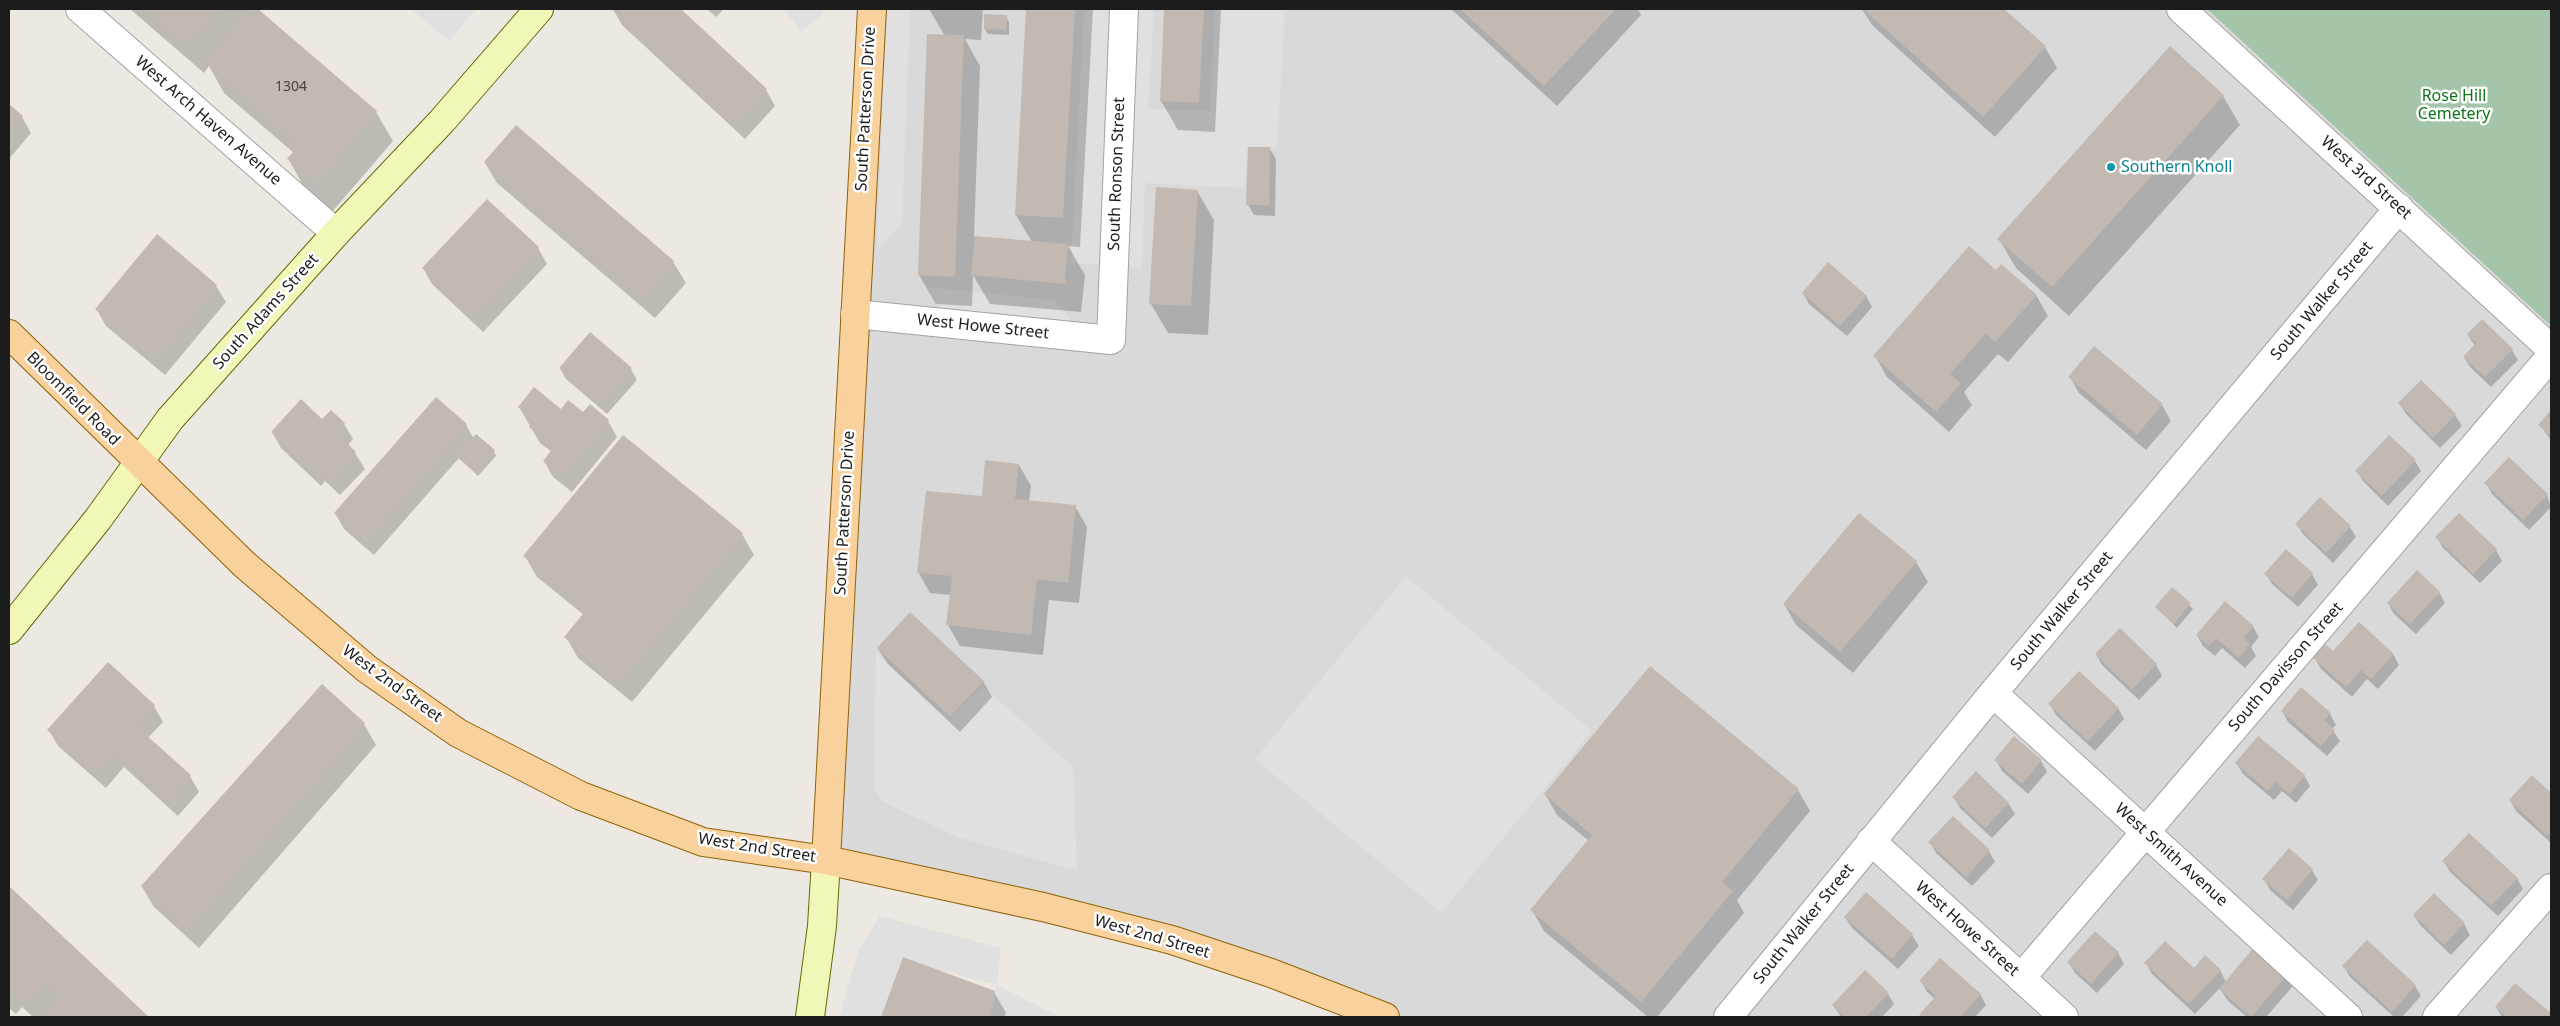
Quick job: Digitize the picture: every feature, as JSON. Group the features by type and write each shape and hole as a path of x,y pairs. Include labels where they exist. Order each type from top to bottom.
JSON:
{"main road":[{"name":"South Patterson Drive","path":"826,860 872,9"},
{"name":"Bloomfield Road","path":"9,334 139,463"},
{"name":"West 2nd Street","path":"139,463 245,566 360,663 458,733 581,796 703,842 826,860 1042,907 1172,940 1271,973 1385,1017"}],"street":[{"name":"West Arch Haven Avenue","path":"80,9 336,233"},
{"name":"South Adams Street","path":"9,630 98,519 170,419 336,233 442,121 540,9"},
{"name":"South Ronson Street","path":"1111,340 1124,9"},
{"name":"West 3rd Street","path":"2181,9 2551,349"},
{"name":"South Walker Street","path":"1728,1017 1870,841 2399,208"},
{"name":"West Howe Street","path":"855,314 1111,340"},
{"name":"South Davisson Street","path":"2021,978 2551,356"},
{"name":"West Smith Avenue","path":"1993,693 2348,1017"},
{"name":"West Howe Street","path":"1870,841 2064,1017"},
{"name":"South Patterson Drive","path":"810,1017 822,926 826,860"},
{"path":"2437,1017 2551,888"}],"shaded area":[{"path":"411,9 476,9 449,41"},
{"path":"784,9 822,9 822,15 801,32"},
{"path":"863,9 2207,9 2551,326 2551,1017 1349,1017 1228,965 811,871"},
{"path":"886,9 910,9 902,224 877,251"},
{"path":"1084,9 1154,9 1148,109 1210,110 1215,9 1285,9 1277,147 1247,146 1245,188 1145,183 1142,268 1071,263"},
{"path":"926,287 1054,300 1072,321 944,311"},
{"path":"1406,576 1592,731 1441,913 1255,759"},
{"path":"876,653 949,719 983,686 1073,767 1077,871 957,837 881,801 874,786"},
{"path":"880,916 1001,948 997,985 902,961 886,1017 839,1017 859,949"},
{"path":"997,985 1060,1017 990,1017"}],"green space":[{"name":"Rose Hill Cemetery","path":"2207,9 2551,9 2551,326"}],"building":[{"path":"145,9 218,9 186,45"},
{"path":"253,9 258,9 377,111 315,183 287,159 300,144 206,63"},
{"path":"612,9 681,9 767,89 735,124"},
{"path":"1026,9 1075,9 1063,218 1015,215"},
{"path":"1164,9 1204,9 1199,103 1160,101"},
{"path":"1460,9 1616,9 1544,86"},
{"path":"1863,9 2004,9 2046,46 1983,117"},
{"path":"984,14 1007,15 1006,30 984,29"},
{"path":"927,34 964,35 955,277 918,275"},
{"name":"Southern Knoll","path":"2170,46 2224,95 2052,287 1997,239"},
{"path":"9,104 23,116 9,133"},
{"path":"516,125 674,261 642,298 484,162"},
{"path":"1248,147 1270,147 1269,205 1246,205"},
{"path":"1156,187 1198,190 1191,306 1149,304"},
{"path":"487,199 539,247 474,317 422,268"},
{"path":"157,234 217,285 156,360 95,309"},
{"path":"975,236 1068,244 1065,284 971,275"},
{"path":"1969,246 1996,270 2001,264 2037,295 1995,342 1986,333 1950,374 1961,383 1936,412 1873,356"},
{"path":"1828,262 1867,296 1840,326 1802,293"},
{"path":"2482,319 2513,349 2485,377 2463,357 2476,343 2467,334"},
{"path":"590,332 632,368 601,404 559,368"},
{"path":"2094,346 2163,404 2137,435 2068,377"},
{"path":"2421,380 2456,414 2433,438 2398,403"},
{"path":"534,387 561,409 568,400 583,412 590,404 609,420 562,477 543,461 554,447 529,427 534,421 518,407"},
{"path":"436,397 467,424 365,540 334,513"},
{"path":"301,399 322,419 331,410 345,423 336,432 356,452 330,480 316,466 311,470 271,432"},
{"path":"2551,410 2551,436 2538,425"},
{"path":"476,434 495,450 475,472 457,457"},
{"path":"623,435 743,533 619,682 564,637 587,609 523,556"},
{"path":"2389,435 2416,460 2382,496 2355,471"},
{"path":"2509,457 2548,494 2523,520 2484,483"},
{"path":"985,460 1019,464 1015,499 1076,505 1068,583 1037,579 1031,635 946,625 952,576 917,573 926,491 982,496"},
{"path":"2320,497 2351,526 2326,553 2295,524"},
{"path":"1859,513 1917,561 1840,652 1783,604"},
{"path":"2459,513 2497,549 2473,574 2435,537"},
{"path":"2286,549 2313,573 2292,598 2264,574"},
{"path":"2417,570 2440,592 2410,624 2387,603"},
{"path":"2172,587 2191,603 2174,624 2155,607"},
{"path":"2225,601 2254,626 2243,638 2250,644 2239,658 2216,638 2209,646 2196,635"},
{"path":"910,612 984,681 950,717 877,648"},
{"path":"2359,622 2394,654 2371,679 2361,670 2346,687 2313,658 2325,644 2333,651"},
{"path":"2120,628 2157,664 2132,690 2095,654"},
{"path":"108,662 155,705 136,726 191,775 168,800 115,752 96,773 47,730"},
{"path":"1650,666 1799,789 1722,882 1733,891 1641,1002 1530,910 1592,835 1544,794"},
{"path":"2079,671 2119,708 2088,741 2048,704"},
{"path":"322,684 365,723 187,928 141,886"},
{"path":"2301,687 2331,713 2324,720 2335,730 2321,746 2281,711"},
{"path":"2014,736 2042,760 2022,784 1994,760"},
{"path":"2258,736 2305,775 2290,794 2275,782 2268,791 2235,763"},
{"path":"1976,771 2009,803 1985,828 1952,797"},
{"path":"2532,775 2551,793 2551,832 2547,836 2509,800"},
{"path":"1953,816 1990,850 1966,877 1928,842"},
{"path":"2469,833 2518,878 2491,906 2442,861"},
{"path":"2289,848 2313,869 2287,900 2262,879"},
{"path":"9,886 149,1017 42,1017 62,996 46,981 26,1002 9,987"},
{"path":"1866,892 1913,934 1892,959 1844,917"},
{"path":"2434,893 2465,923 2444,945 2413,915"},
{"path":"2095,931 2119,952 2091,984 2067,962"},
{"path":"2367,940 2416,985 2392,1012 2342,966"},
{"path":"2165,941 2194,968 2205,955 2221,970 2189,1004 2144,963"},
{"path":"2255,946 2288,974 2251,1017 2219,989"},
{"path":"903,957 995,991 985,1017 881,1017"},
{"path":"1940,958 1981,994 1960,1017 1921,1017 1919,1015 1936,996 1919,981"},
{"path":"1865,970 1889,993 1866,1017 1844,1017 1832,1005"},
{"path":"2515,983 2551,1013 2551,1017 2507,1017 2495,1007"}],"place":[{"name":"Southern Knoll","path":"2111,167"}]}
